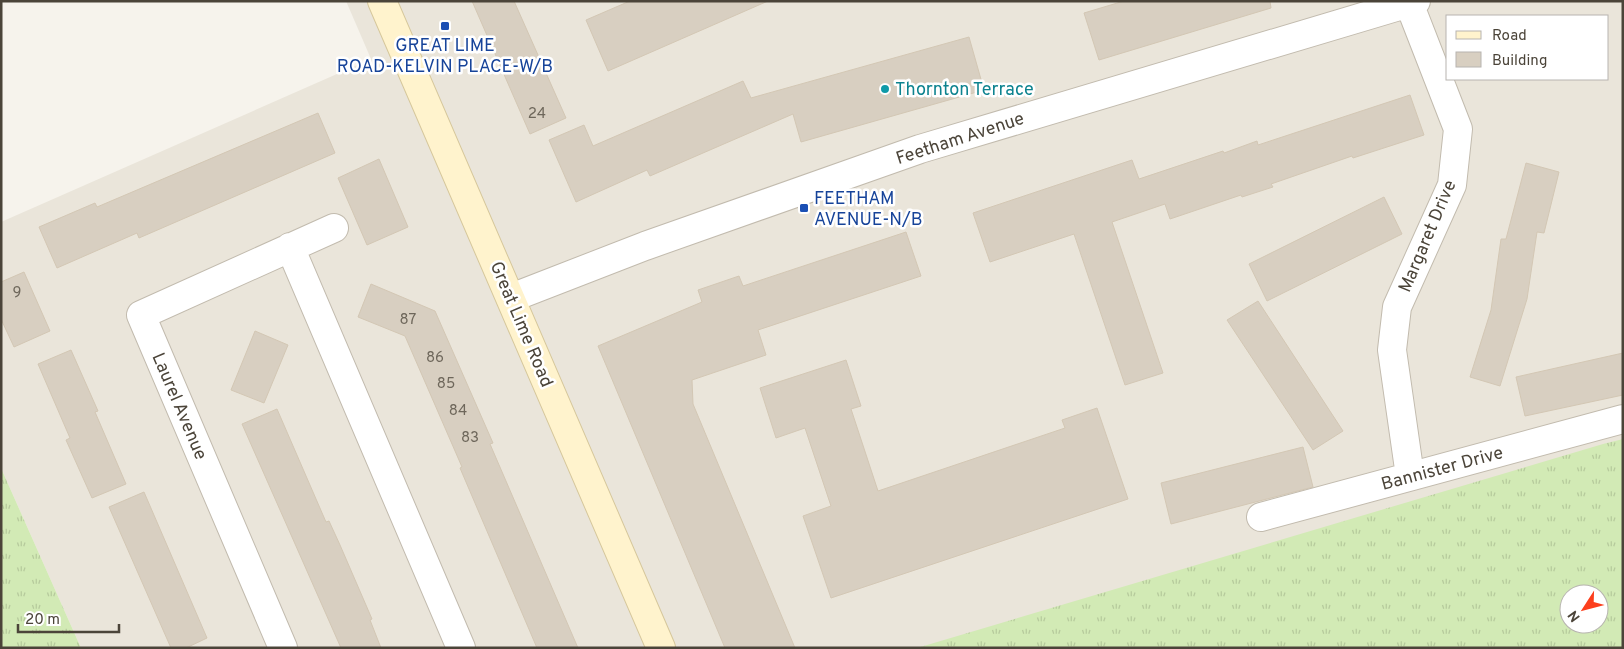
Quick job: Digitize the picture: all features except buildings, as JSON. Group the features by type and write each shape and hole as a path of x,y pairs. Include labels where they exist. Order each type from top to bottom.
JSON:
{"main road":[{"name":"Great Lime Road","path":"382,1 661,648"}],"street":[{"name":"Feetham Avenue","path":"511,298 645,246 920,149 1412,2"},
{"name":"Margaret Drive","path":"1410,476 1392,350 1397,306 1452,185 1458,129 1412,2"},
{"name":"Laurel Avenue","path":"283,648 141,315 334,228"},
{"path":"290,247 461,648"},
{"name":"Bannister Drive","path":"1261,517 1623,419"}],"shaded area":[{"path":"346,1 1623,1 1623,648 81,648 1,468 1,222 371,59"}],"green space":[{"path":"1623,439 1623,648 917,648 1603,444"},
{"path":"1,468 81,648 1,648"}],"place":[{"name":"GREAT LIME ROAD-KELVIN PLACE-W/B","path":"445,26"},
{"name":"Thornton Terrace","path":"885,89"},
{"name":"FEETHAM AVENUE-N/B","path":"804,208"}]}
